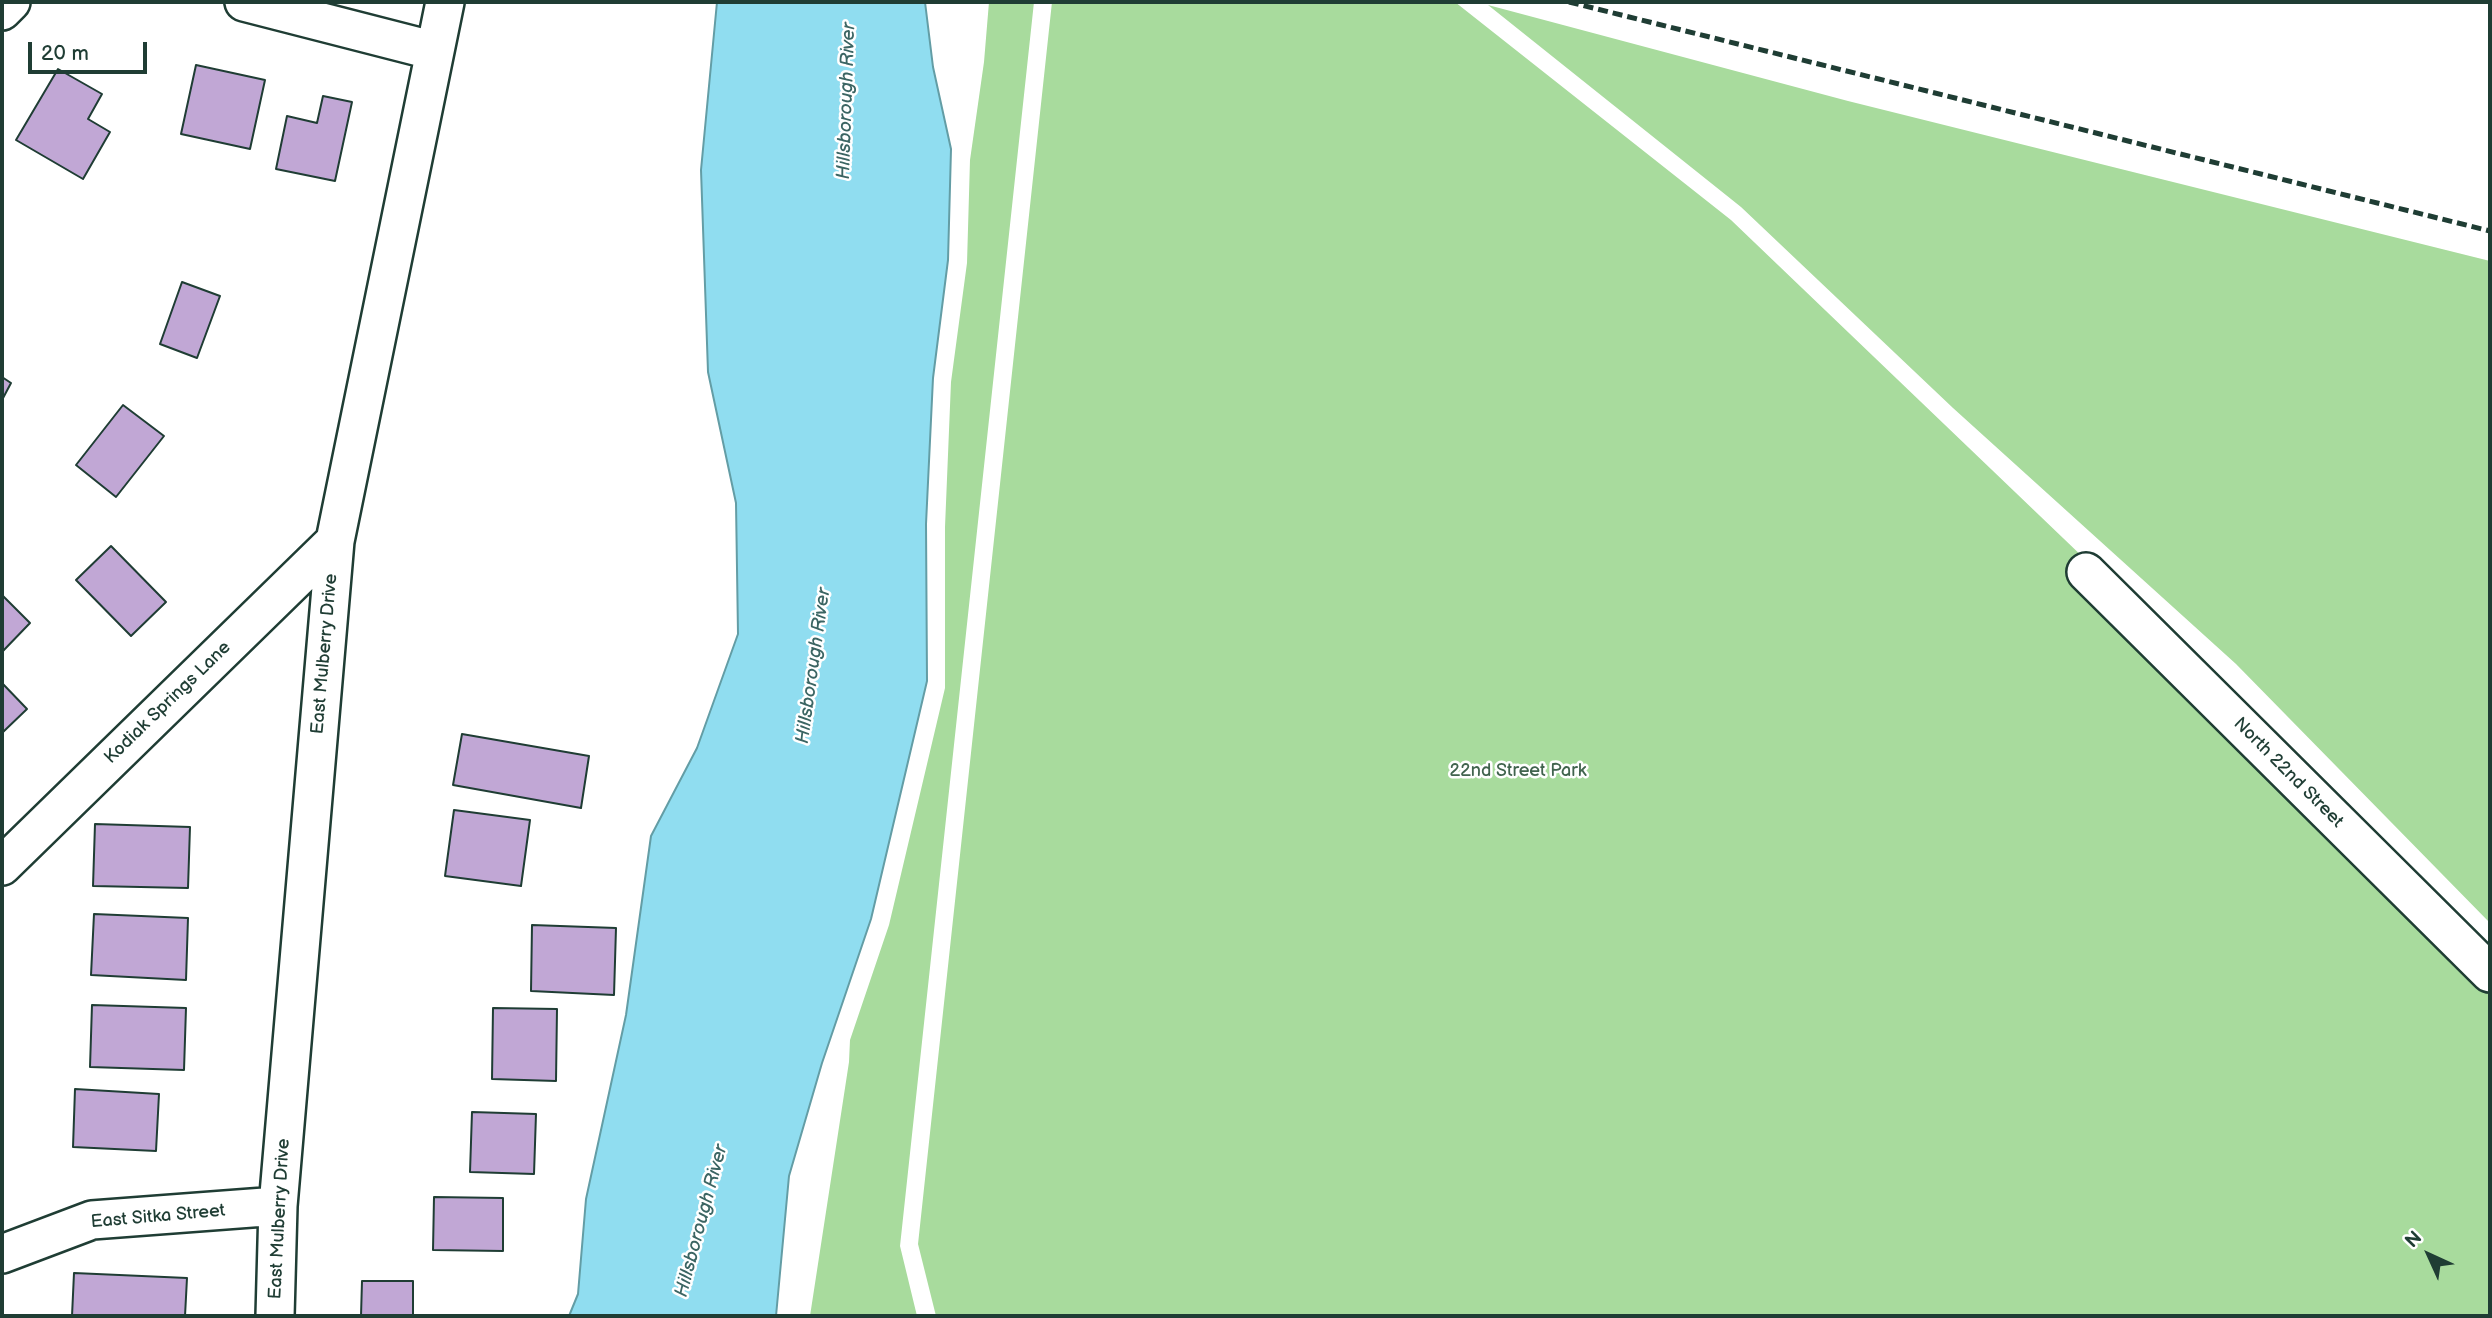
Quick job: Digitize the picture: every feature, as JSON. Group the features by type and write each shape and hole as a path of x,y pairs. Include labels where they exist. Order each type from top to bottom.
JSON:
{"street":[{"path":"2,11 11,2"},
{"path":"244,2 435,51"},
{"name":"East Mulberry Drive","path":"275,1316 278,1206 335,541 445,2"},
{"name":"Kodiak Springs Lane","path":"3,863 335,541"},
{"name":"North 22nd Street","path":"2086,572 2490,973"},
{"name":"East Sitka Street","path":"2,1254 92,1220 278,1206"}],"green space":[{"path":"989,2 1034,2 900,1246 917,1316 810,1316 849,1062 850,1040 889,925 945,688 945,527 951,382 967,263 970,160 984,62"},
{"name":"22nd Street Park","path":"1052,2 1455,2 1731,220 2490,947 2490,1316 936,1316 918,1244"},
{"path":"1488,5 1848,101 2490,261 2490,923 2236,664 1953,408 1741,207"}],"water":[{"name":"Hillsborough River","path":"717,2 925,2 933,67 951,149 948,260 933,378 926,524 927,681 871,919 822,1063 789,1176 776,1316 569,1316 578,1294 586,1199 626,1015 651,836 697,748 738,634 736,503 708,372 701,170"}],"building":[{"path":"196,65 265,80 250,149 181,134"},
{"path":"58,69 102,94 88,119 110,132 83,179 16,140"},
{"path":"323,96 352,102 335,181 276,169 287,116 317,123"},
{"path":"182,282 220,296 197,358 160,344"},
{"path":"2,377 11,383 2,400"},
{"path":"123,405 164,436 116,497 76,465"},
{"path":"111,546 166,602 131,636 76,580"},
{"path":"2,595 30,623 2,652"},
{"path":"2,683 27,709 2,733"},
{"path":"462,734 589,756 581,808 453,785"},
{"path":"454,810 530,820 521,886 445,876"},
{"path":"95,824 190,827 188,888 93,886"},
{"path":"94,914 188,918 186,980 91,975"},
{"path":"532,925 616,928 614,995 531,991"},
{"path":"92,1005 186,1008 184,1070 90,1067"},
{"path":"493,1008 557,1009 556,1081 492,1079"},
{"path":"75,1089 159,1094 156,1151 73,1147"},
{"path":"472,1112 536,1114 534,1174 470,1172"},
{"path":"434,1197 503,1198 503,1251 433,1250"},
{"path":"74,1273 187,1278 185,1316 72,1316"},
{"path":"362,1281 413,1281 413,1316 361,1316"}],"railway":[{"path":"1569,2 2490,231"}]}
